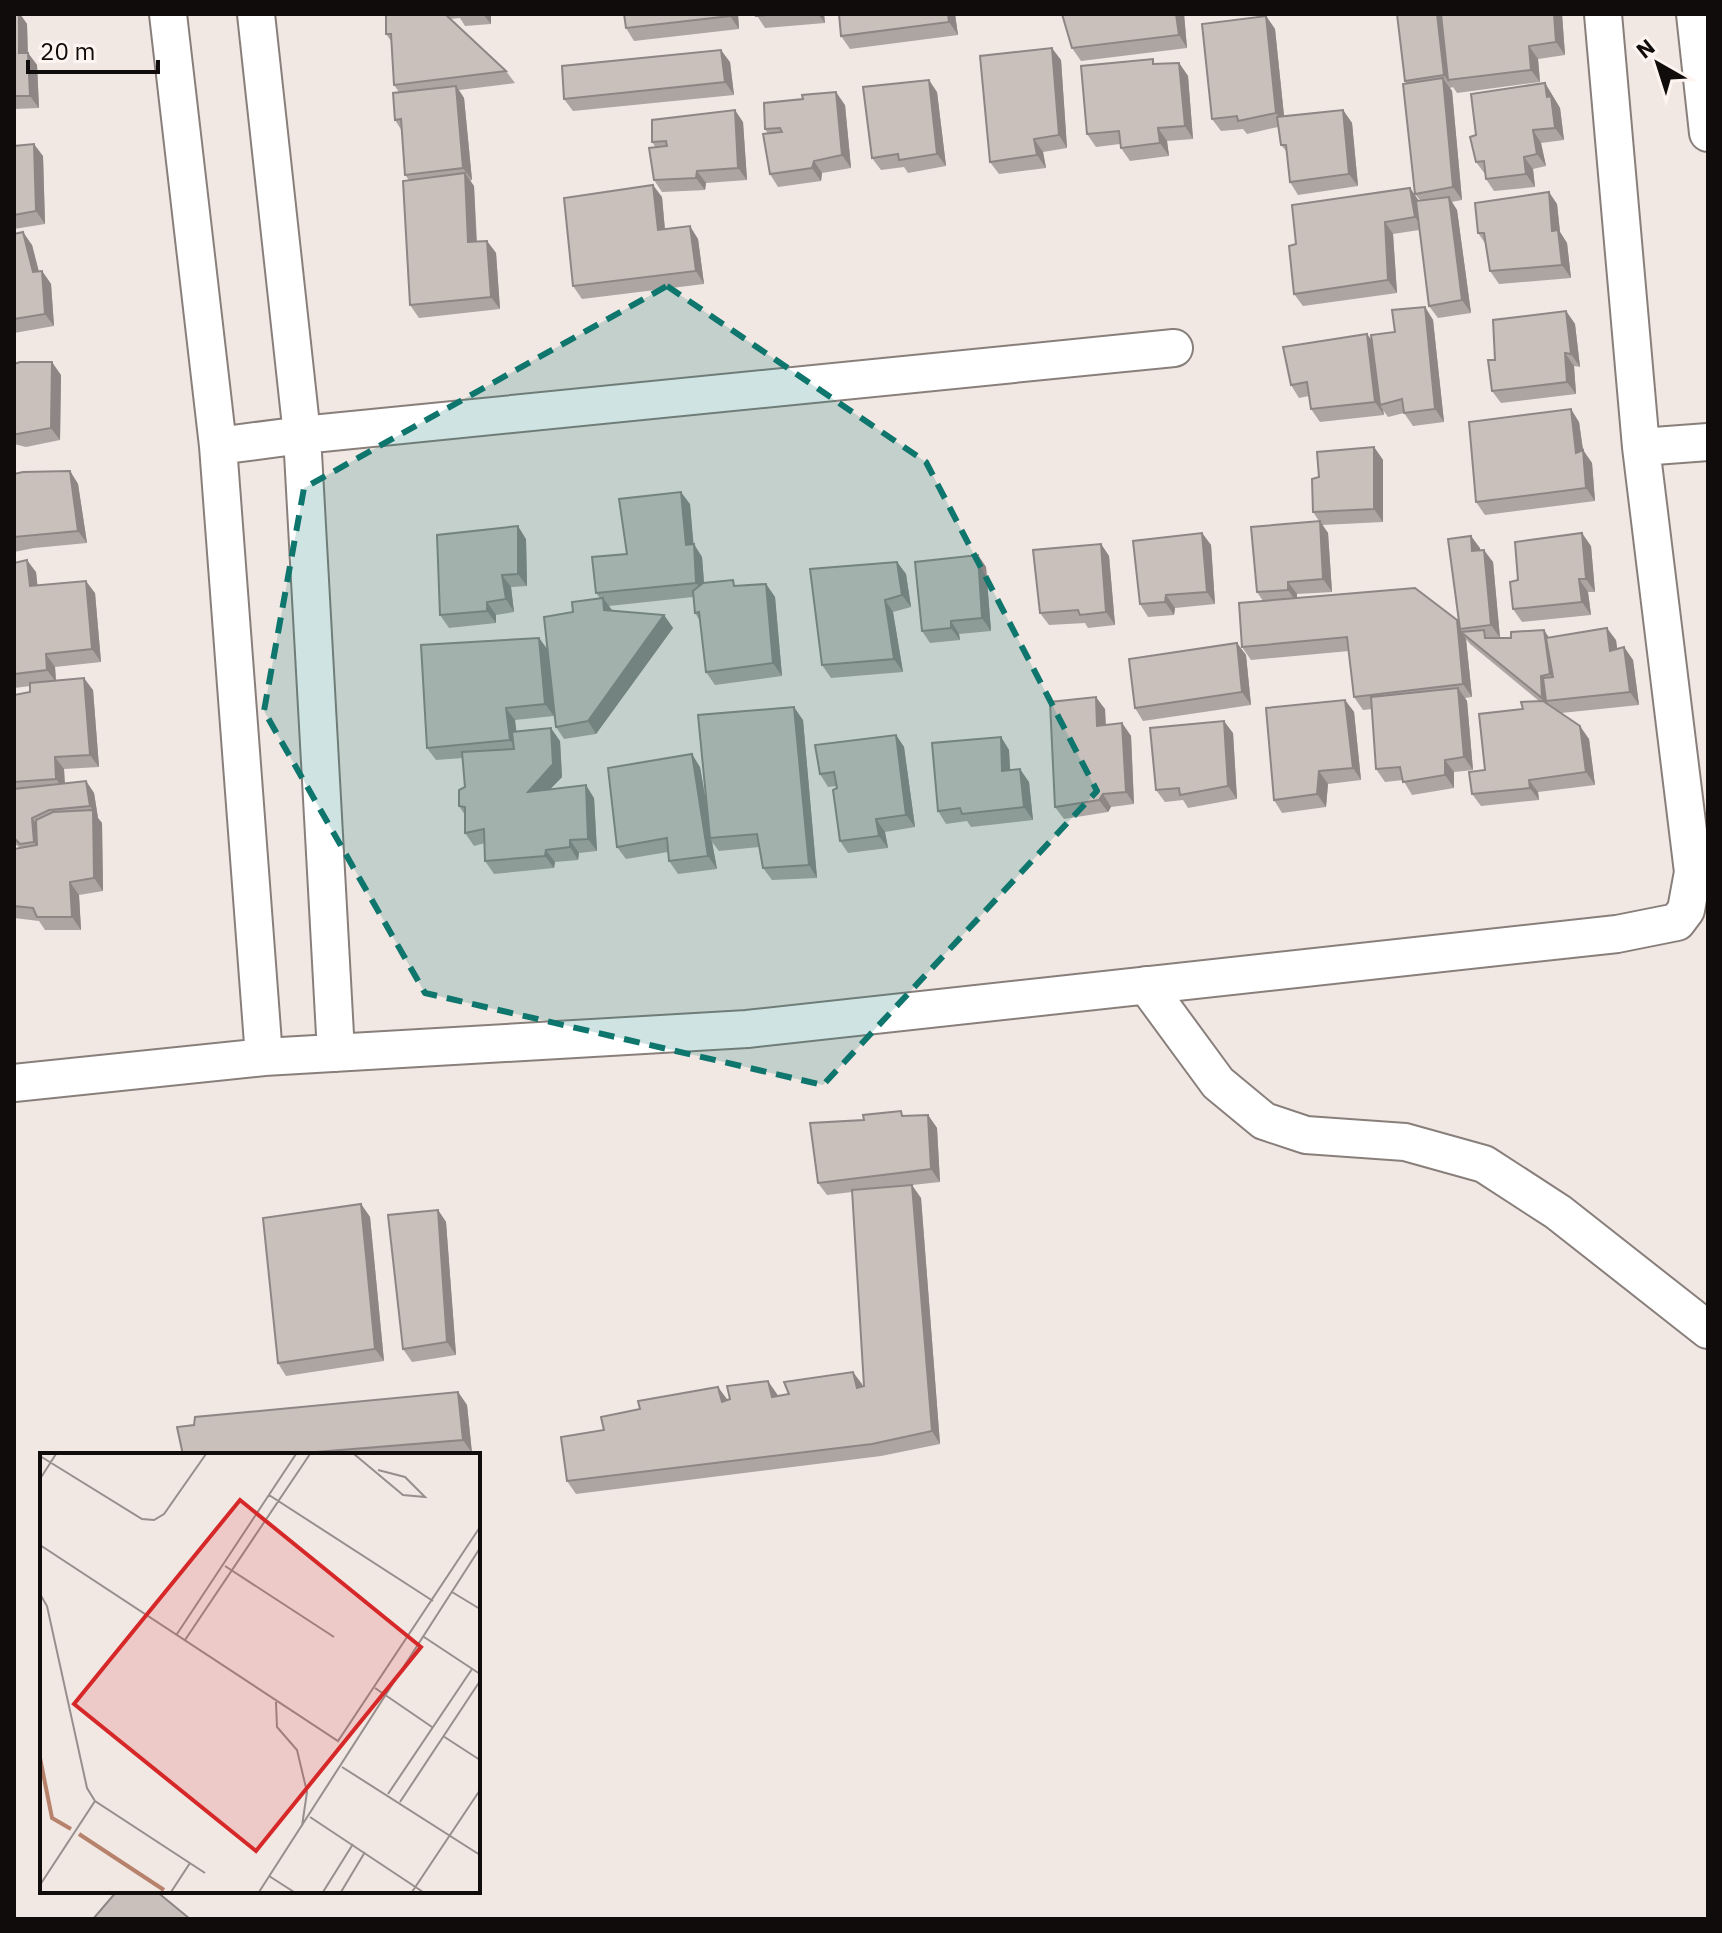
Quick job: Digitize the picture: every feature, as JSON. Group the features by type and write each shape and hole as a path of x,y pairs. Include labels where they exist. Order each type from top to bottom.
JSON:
{"street":[{"path":"168,14 218,446 264,1057"},
{"path":"256,14 302,435 336,1053"},
{"path":"14,1083 264,1057 747,1029 1617,934 1677,922 1686,910 1693,872 1641,447 1603,14"},
{"path":"1695,14 1708,133"},
{"path":"218,446 1174,348"},
{"path":"1641,447 1708,442"},
{"path":"1146,985 1218,1083 1264,1121 1306,1135 1405,1142 1484,1164 1558,1212 1708,1330"}],"highlighted area":[{"path":"667,286 926,462 1097,791 823,1085 425,993 264,711 304,488"}],"building":[{"path":"14,14 19,14 19,53 28,53 30,96 14,96"},
{"path":"386,14 445,14 506,71 394,85 391,34 386,34"},
{"path":"624,14 730,14 730,16 626,28"},
{"path":"839,14 948,14 949,22 841,36"},
{"path":"1062,14 1176,14 1179,35 1072,48"},
{"path":"1397,14 1437,14 1444,75 1405,81"},
{"path":"1441,14 1554,14 1556,42 1529,46 1531,70 1448,80"},
{"path":"1266,16 1276,113 1238,121 1237,116 1212,119 1202,24"},
{"path":"1052,48 1059,135 1034,139 1037,155 990,162 980,56"},
{"path":"721,50 725,82 564,99 562,66"},
{"path":"1153,59 1153,64 1179,63 1185,126 1158,128 1160,143 1121,148 1119,131 1087,134 1081,66"},
{"path":"1443,78 1453,187 1415,194 1403,84"},
{"path":"929,80 937,154 899,160 898,154 872,158 863,87"},
{"path":"1545,83 1547,97 1551,96 1555,128 1533,130 1537,154 1524,157 1526,174 1486,179 1484,161 1476,162 1470,137 1476,135 1471,94"},
{"path":"456,86 463,168 405,175 401,119 395,120 393,93"},
{"path":"836,92 842,155 814,161 812,168 770,174 763,134 782,132 780,128 765,129 764,103"},
{"path":"735,110 738,168 697,171 696,178 654,180 649,148 667,146 666,141 652,142 652,120"},
{"path":"1343,110 1349,174 1290,182 1286,145 1281,145 1277,117"},
{"path":"34,144 36,211 14,215 14,146"},
{"path":"465,173 468,242 487,241 491,297 410,305 403,181"},
{"path":"653,185 658,230 690,226 696,271 573,286 564,198"},
{"path":"1410,188 1415,217 1385,222 1388,280 1294,294 1289,246 1296,244 1292,205"},
{"path":"1549,192 1552,231 1558,230 1562,265 1490,271 1484,233 1478,233 1475,203"},
{"path":"1449,197 1462,300 1429,306 1416,201"},
{"path":"23,232 33,272 42,271 45,314 14,319 14,234"},
{"path":"1425,307 1435,409 1404,413 1402,399 1380,405 1371,335 1395,332 1392,310"},
{"path":"1566,311 1571,354 1565,353 1567,382 1492,391 1488,360 1495,360 1493,320"},
{"path":"1367,334 1375,402 1311,409 1307,382 1291,385 1283,347"},
{"path":"52,362 51,428 14,434 14,364"},
{"path":"1571,409 1576,453 1583,450 1586,488 1476,502 1469,422"},
{"path":"1374,447 1374,509 1313,512 1312,479 1319,477 1317,452"},
{"path":"70,471 78,531 14,537 14,474"},
{"path":"681,492 686,545 694,544 696,583 596,593 592,557 627,554 619,499"},
{"path":"1320,521 1323,579 1288,582 1288,590 1257,592 1251,527"},
{"path":"518,526 518,574 502,575 506,599 487,602 487,611 440,615 437,535"},
{"path":"1202,533 1207,592 1166,595 1165,602 1140,604 1133,541"},
{"path":"1582,533 1586,579 1579,579 1582,602 1513,609 1510,582 1518,580 1515,542"},
{"path":"1471,536 1472,551 1484,550 1491,625 1460,629 1448,539"},
{"path":"1101,544 1106,612 1080,615 1078,610 1040,613 1033,550"},
{"path":"978,555 982,618 951,621 951,628 922,631 915,562"},
{"path":"27,560 30,586 86,581 92,649 46,654 47,670 14,674 14,563"},
{"path":"897,562 902,595 885,600 894,659 822,665 810,569"},
{"path":"733,580 734,586 766,584 773,663 706,672 699,612 695,613 693,591 703,583"},
{"path":"1415,588 1457,620 1463,684 1354,697 1347,637 1242,647 1239,603"},
{"path":"603,598 604,610 664,615 588,721 556,727 544,617 573,612 572,602"},
{"path":"1607,628 1610,651 1624,647 1630,692 1546,701 1543,678 1553,677 1546,638"},
{"path":"1484,630 1485,638 1511,638 1511,632 1544,630 1550,674 1541,676 1542,698 1461,632"},
{"path":"539,638 545,704 506,708 510,740 427,748 421,645"},
{"path":"1237,643 1242,692 1135,708 1129,659"},
{"path":"84,678 90,755 55,757 56,779 14,782 14,695 30,692 30,683"},
{"path":"1458,688 1464,757 1445,760 1445,775 1403,782 1400,767 1376,769 1371,697"},
{"path":"1096,697 1097,726 1122,723 1126,792 1103,794 1099,800 1055,807 1050,702"},
{"path":"1345,700 1353,768 1319,771 1317,794 1274,800 1266,708"},
{"path":"1543,701 1580,726 1586,772 1529,780 1530,788 1472,794 1469,772 1485,770 1479,714 1523,709 1521,702"},
{"path":"794,707 809,865 763,868 757,834 710,838 698,715"},
{"path":"1224,721 1228,786 1180,795 1179,788 1156,790 1150,728"},
{"path":"551,728 553,764 528,792 586,785 588,839 570,840 570,847 546,850 545,856 485,861 484,829 465,833 465,807 459,806 459,790 465,787 462,752 514,749 512,732"},
{"path":"896,735 906,815 876,819 879,836 840,841 833,790 837,788 834,772 820,774 815,745"},
{"path":"1001,737 1002,771 1020,769 1024,807 962,814 960,808 938,811 932,743"},
{"path":"692,754 708,856 669,861 667,838 617,847 608,768"},
{"path":"86,781 90,806 49,810 32,818 34,842 20,844 14,838 14,789"},
{"path":"93,810 94,878 70,882 72,917 37,917 33,908 14,906 14,849 37,845 36,820 53,812"},
{"path":"901,1111 902,1116 928,1115 931,1169 818,1183 810,1123 864,1120 863,1115"},
{"path":"912,1185 932,1431 872,1444 567,1481 561,1437 604,1430 601,1417 640,1409 638,1401 718,1387 722,1402 730,1399 727,1386 768,1381 772,1397 789,1394 784,1382 853,1372 857,1388 864,1386 852,1190"},
{"path":"361,1204 375,1349 278,1363 263,1218"},
{"path":"438,1210 447,1342 403,1349 388,1215"},
{"path":"458,1392 463,1440 304,1453 183,1453 177,1427 194,1425 195,1417"},
{"path":"115,1893 158,1893 190,1919 93,1919"}]}
